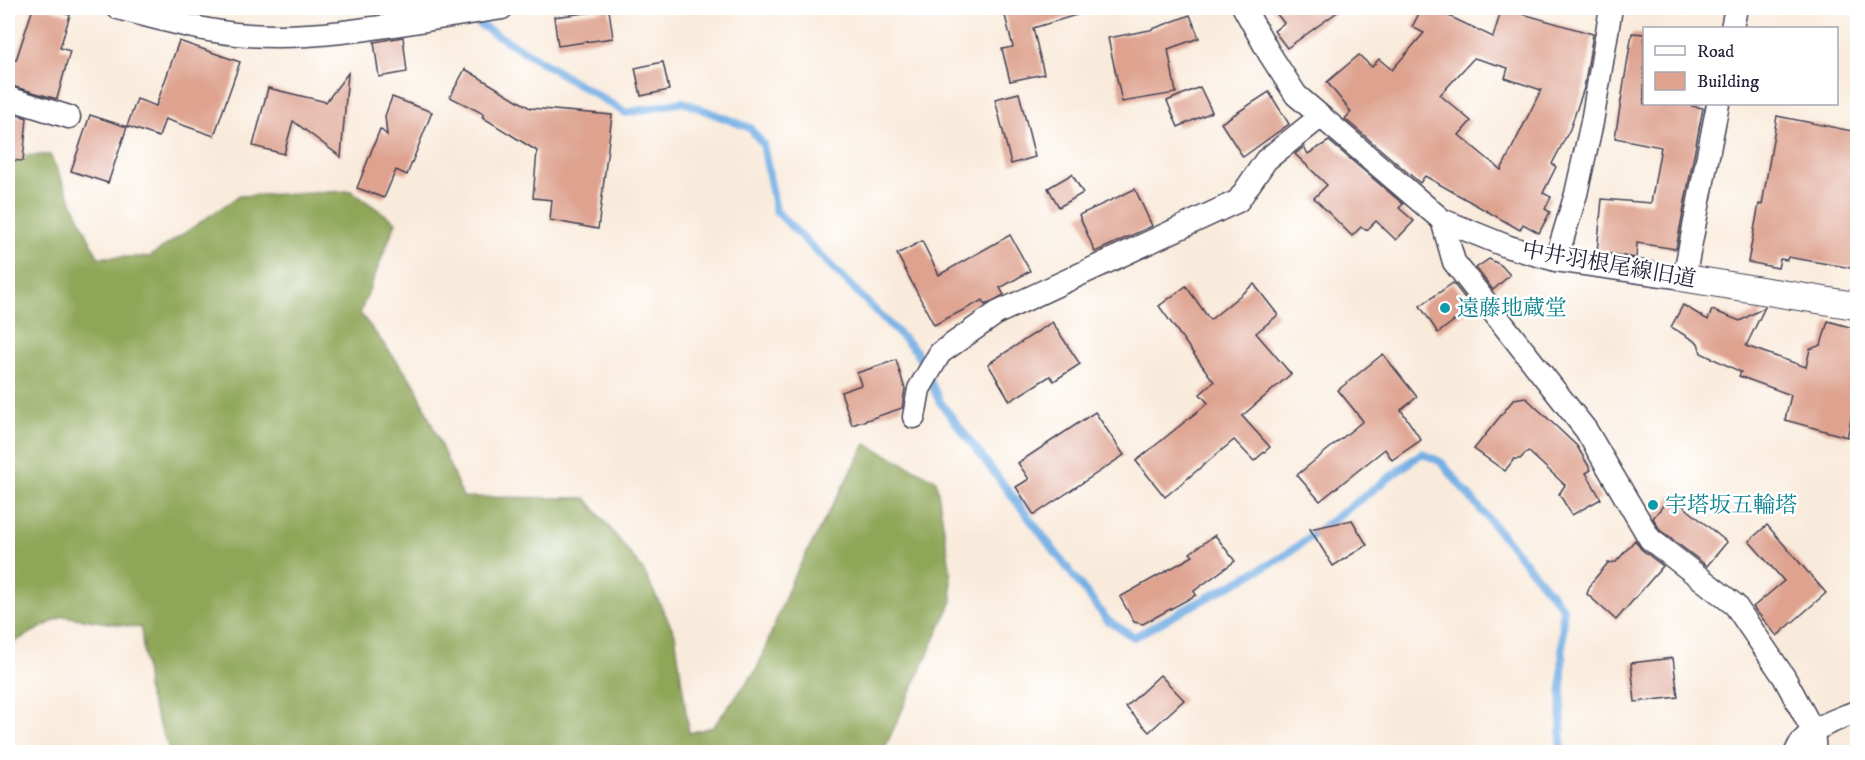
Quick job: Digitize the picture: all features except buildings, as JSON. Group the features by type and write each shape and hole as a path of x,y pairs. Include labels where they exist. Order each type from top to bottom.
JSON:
{"street":[{"path":"118,8 203,30 248,35 303,36 502,8"},
{"name":"中井羽根尾線旧道","path":"1244,8 1296,95 1442,220 1509,247 1556,260 1857,306"},
{"path":"1556,260 1576,194 1592,122 1611,8"},
{"path":"1732,27 1736,8"},
{"path":"8,98 69,117"},
{"path":"1684,278 1718,105"},
{"path":"914,417 919,389 940,354 997,313 1238,201 1266,160 1320,117"},
{"path":"1442,220 1454,262 1586,430 1650,539 1735,605 1784,677 1814,742"},
{"path":"1796,753 1800,742 1814,742 1857,711"}],"green space":[{"path":"50,155 98,257 149,257 239,196 351,191 396,222 360,313 415,385 463,497 586,498 643,570 675,634 689,733 713,727 757,669 792,580 866,444 936,480 950,567 952,601 883,752 170,752 148,695 141,628 63,616 14,642 8,656 8,156"}],"waterway":[{"path":"470,16 479,24 626,113 683,102 750,128 763,144 776,211 916,351 940,402 1108,621 1134,637 1283,557 1422,453 1441,462 1563,608 1561,752"}],"place":[{"name":"遠藤地蔵堂","path":"1445,308"},
{"name":"宇塔坂五輪塔","path":"1653,505"}]}
